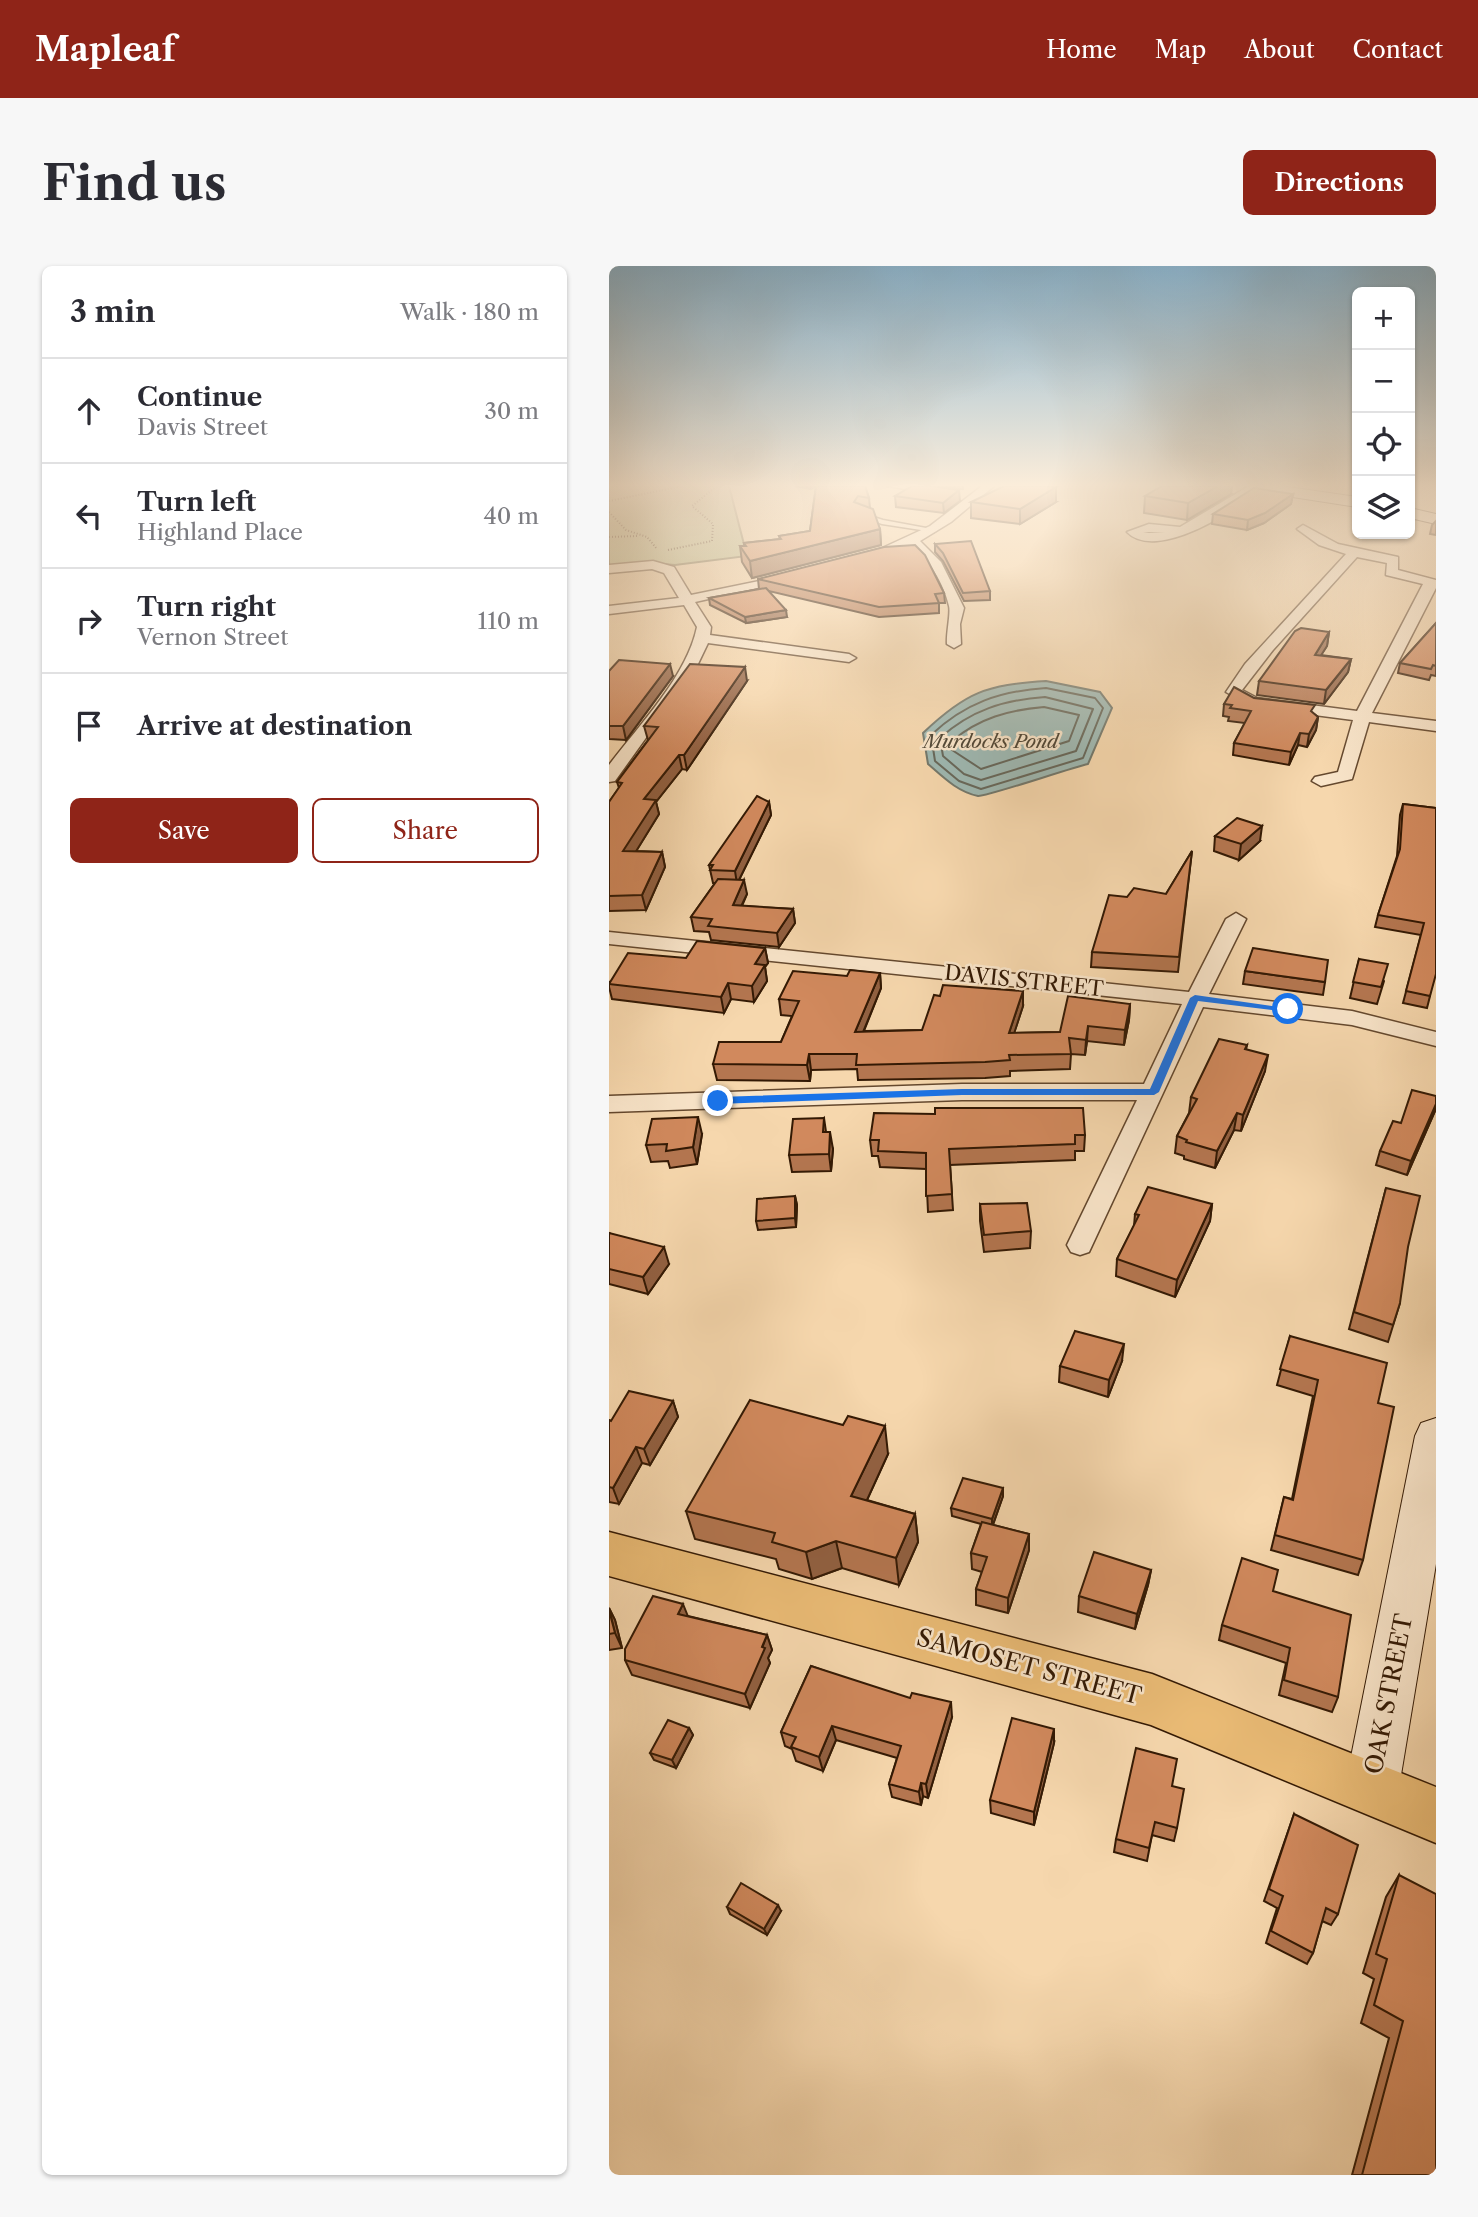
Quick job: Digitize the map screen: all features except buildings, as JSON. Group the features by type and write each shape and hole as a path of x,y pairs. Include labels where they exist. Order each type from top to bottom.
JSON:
{"main road":[{"name":"OAK STREET","path":"1372,1787 1436,1436"},
{"name":"SAMOSET STREET","path":"609,1554 1152,1700 1436,1815"}],"street":[{"path":"609,777 689,668 702,638 703,627 673,575"},
{"path":"609,610 686,601 793,575"},
{"path":"940,575 957,608 953,624 954,644"},
{"path":"1334,575 1234,686 1237,695 1253,702 1436,726"},
{"path":"1321,781 1346,775 1362,717 1433,584 1402,575"},
{"path":"702,638 849,658"},
{"path":"609,750 628,751"},
{"path":"1080,1245 1154,1092 1195,998 1236,919"},
{"name":"DAVIS STREET","path":"609,938 1195,998 1352,1018 1436,1039"},
{"path":"609,1104 962,1092 1154,1092"}],"water":[{"name":"Murdocks Pond","path":"1046,681 1100,692 1112,708 1088,764 978,796 958,788 928,764 923,733 952,708 992,688"}],"route":[{"path":"718,1101 962,1092 1154,1092 1195,998 1288,1009"}]}
